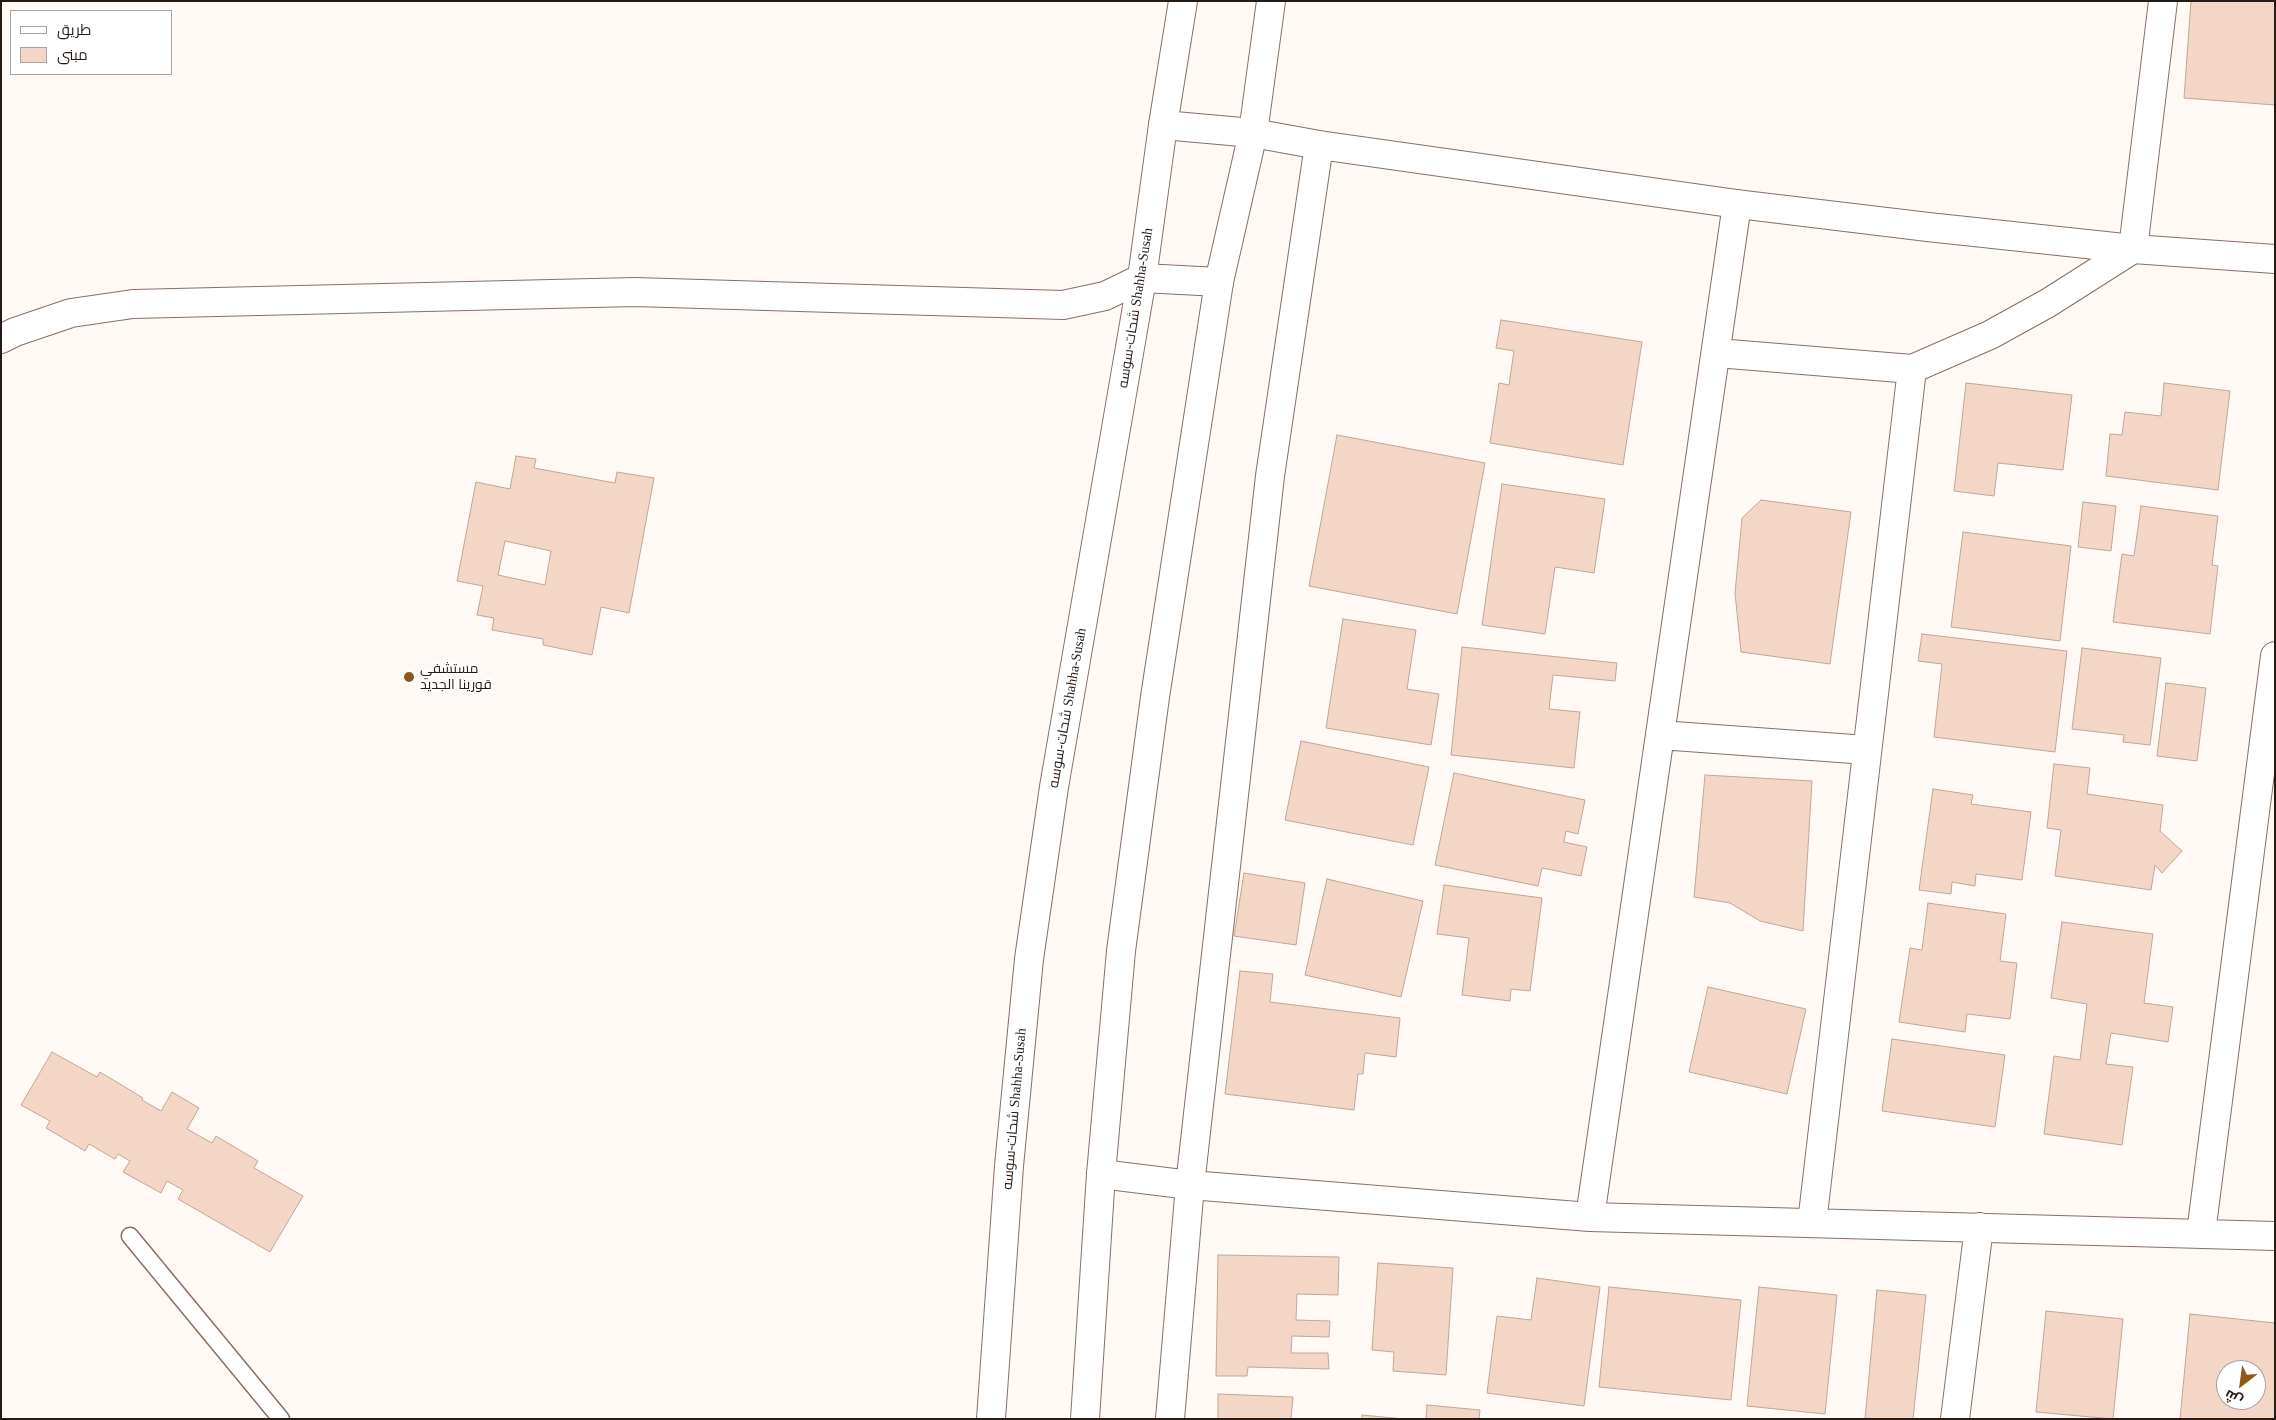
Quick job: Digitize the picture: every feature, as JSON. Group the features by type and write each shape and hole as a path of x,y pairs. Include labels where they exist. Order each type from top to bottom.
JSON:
{"street":[{"name":"شحات-سوسه Shahha-Susah","path":"991,1419 1009,1166 1029,960 1054,787 1142,278 1163,125 1183,1"},
{"path":"1085,1419 1101,1174 1123,941 1157,688 1219,282 1253,133 1270,1"},
{"path":"2133,249 2163,1"},
{"path":"1163,125 1253,133 1319,145 1737,204 2133,249 2275,259"},
{"path":"1170,1419 1190,1185 1270,476 1319,145"},
{"path":"1590,1217 1717,353 1737,204"},
{"path":"1717,353 1912,369 1990,335 2048,303 2133,249"},
{"path":"1,339 15,332 71,313 133,304 635,292 1062,305 1105,296 1142,278 1219,282"},
{"path":"1812,1223 1912,369"},
{"path":"2201,1233 2266,785 2275,656"},
{"path":"1660,735 1867,750"},
{"path":"1101,1174 1190,1185 1590,1217 2275,1236"},
{"path":"1955,1419 1980,1227"}],"lane":[{"path":"130,1236 281,1419"}],"building":[{"path":"2191,1 2275,1 2275,105 2184,98"},
{"path":"1501,320 1642,342 1623,465 1490,443 1499,383 1509,385 1514,351 1496,348"},
{"path":"1966,383 2072,395 2063,470 1998,463 1994,496 1954,491"},
{"path":"2164,383 2230,391 2218,490 2106,476 2110,434 2122,435 2125,412 2161,416"},
{"path":"1337,435 1485,463 1457,614 1309,586"},
{"path":"516,456 536,459 534,468 615,483 617,472 654,478 629,613 601,607 592,655 543,645 543,639 492,630 494,618 477,615 483,586 457,581 476,482 510,489","holes":["505,541 551,551 545,585 498,575"]},
{"path":"1502,484 1605,499 1594,573 1555,567 1545,634 1482,625"},
{"path":"1761,500 1851,512 1830,664 1741,652 1735,593 1742,518"},
{"path":"2083,502 2116,506 2111,551 2078,547"},
{"path":"2141,506 2218,516 2212,565 2218,566 2210,634 2113,622 2122,554 2134,556"},
{"path":"1963,532 2071,546 2060,641 1951,627"},
{"path":"1343,619 1416,630 1407,689 1439,694 1431,745 1326,728"},
{"path":"1922,634 2067,651 2055,752 1934,737 1942,664 1918,661"},
{"path":"1462,647 1617,663 1615,681 1553,675 1549,709 1580,712 1574,768 1451,755"},
{"path":"2082,648 2161,658 2150,745 2123,742 2124,735 2072,729"},
{"path":"2166,683 2206,688 2197,761 2157,756"},
{"path":"1301,741 1429,767 1413,845 1285,820"},
{"path":"2054,764 2090,768 2087,794 2163,805 2160,831 2182,851 2162,873 2155,865 2151,890 2055,876 2061,830 2047,828"},
{"path":"1454,773 1585,800 1578,834 1566,831 1564,842 1587,847 1581,876 1542,868 1538,886 1435,865"},
{"path":"1705,775 1812,781 1803,931 1760,921 1730,903 1694,897"},
{"path":"1933,789 1973,795 1971,804 2031,812 2022,880 1976,874 1975,886 1952,882 1951,894 1919,890"},
{"path":"1244,873 1305,883 1296,945 1234,936"},
{"path":"1327,879 1423,901 1401,997 1305,975"},
{"path":"1444,885 1542,898 1530,991 1511,989 1510,1001 1462,995 1469,938 1437,934"},
{"path":"1928,903 2006,914 2000,961 2017,963 2010,1019 1967,1014 1965,1032 1899,1022 1910,948 1922,950"},
{"path":"2062,922 2153,934 2144,1003 2173,1007 2168,1042 2111,1033 2106,1064 2133,1067 2122,1145 2044,1134 2054,1056 2080,1060 2087,1004 2051,998"},
{"path":"1240,971 1273,974 1270,1002 1400,1018 1396,1057 1365,1053 1363,1074 1358,1074 1354,1110 1225,1094"},
{"path":"1708,987 1806,1009 1787,1094 1689,1072"},
{"path":"1892,1039 2005,1055 1995,1127 1882,1111"},
{"path":"52,1052 97,1077 100,1072 161,1111 172,1092 199,1108 187,1129 212,1143 216,1136 258,1161 254,1168 303,1196 270,1252 178,1199 183,1190 167,1181 161,1193 123,1172 130,1161 118,1154 115,1159 89,1144 85,1151 46,1128 50,1121 21,1105"},
{"path":"1218,1255 1339,1257 1338,1295 1297,1294 1296,1320 1330,1321 1329,1337 1292,1336 1291,1353 1328,1353 1329,1369 1248,1367 1247,1376 1216,1376"},
{"path":"1378,1263 1453,1268 1446,1375 1393,1371 1394,1352 1372,1350"},
{"path":"1537,1278 1600,1287 1584,1406 1487,1393 1497,1316 1531,1320"},
{"path":"1609,1287 1741,1300 1731,1400 1599,1387"},
{"path":"1759,1287 1837,1295 1825,1414 1747,1406"},
{"path":"1877,1290 1926,1295 1913,1419 1865,1419"},
{"path":"2046,1311 2123,1319 2113,1419 2036,1412"},
{"path":"2190,1314 2275,1323 2275,1419 2180,1419"},
{"path":"1218,1394 1293,1397 1291,1419 1218,1419"},
{"path":"1427,1405 1480,1410 1479,1419 1426,1419"},
{"path":"1362,1415 1404,1419 1362,1419"}],"place":[{"name":"مستشفي قورينا الجديد","path":"409,677"}]}
